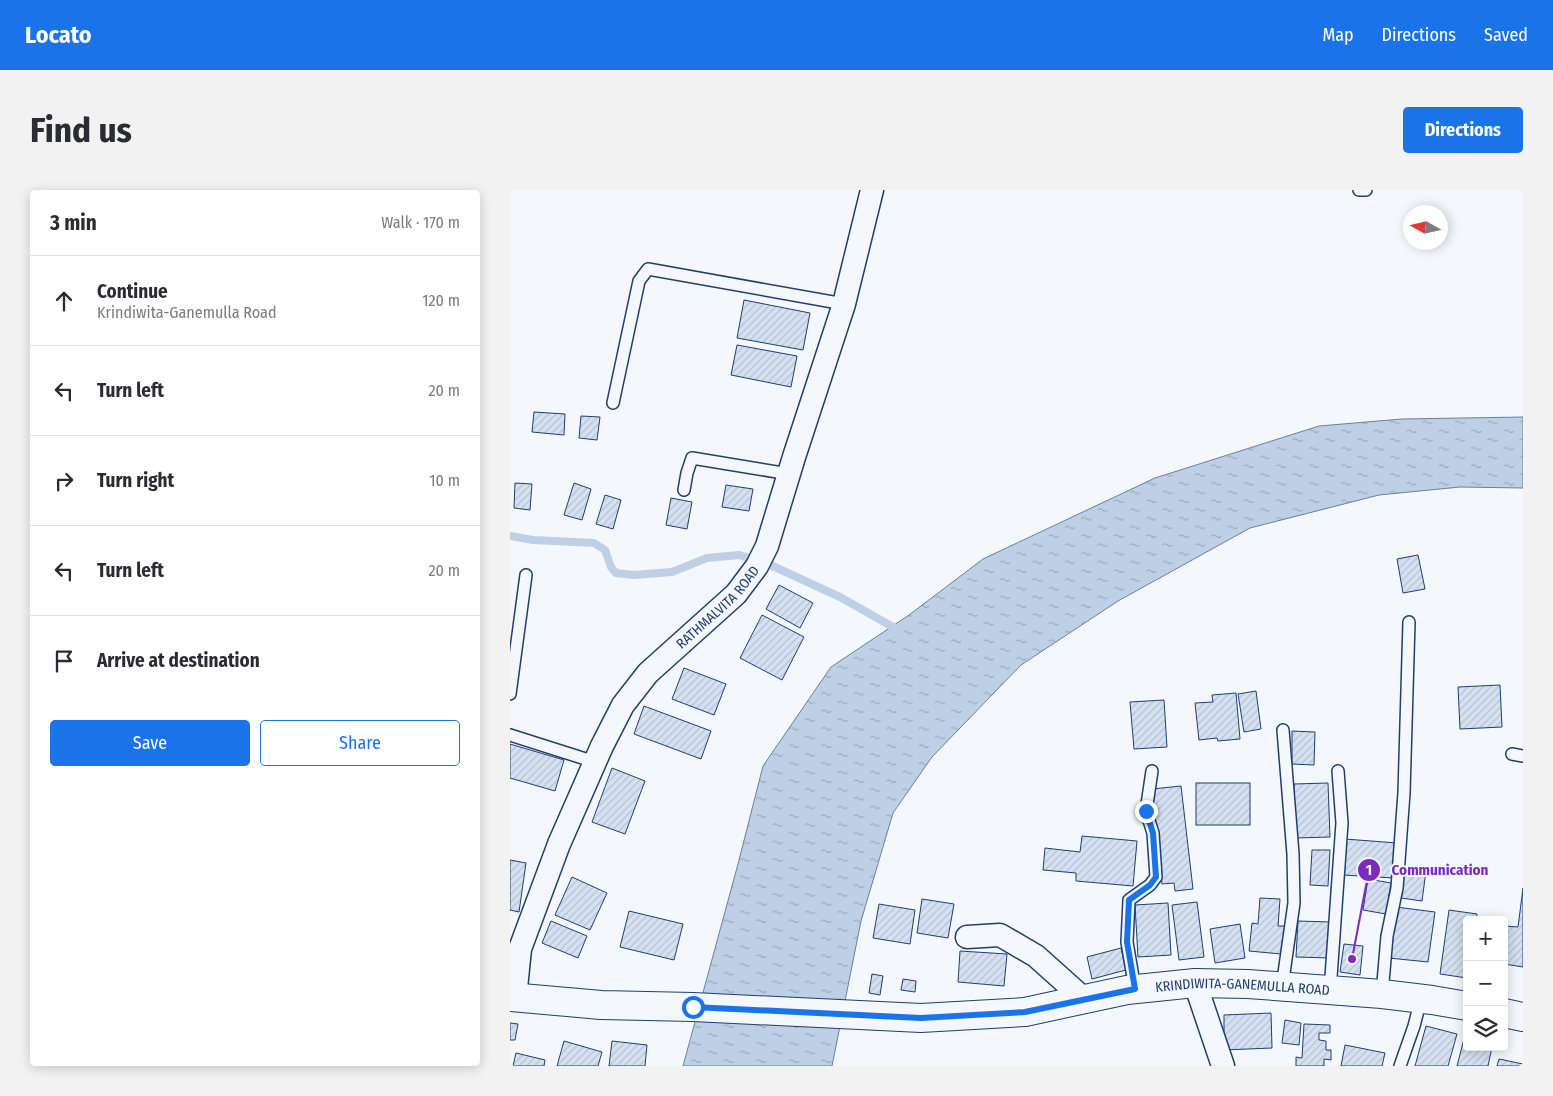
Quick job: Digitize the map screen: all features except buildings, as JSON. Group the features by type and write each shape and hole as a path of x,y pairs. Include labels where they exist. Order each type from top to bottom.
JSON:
{"main road":[{"name":"KRINDIWITA-GANEMULLA ROAD","path":"512,998 602,1005 693,1007 921,1018 1025,1012 1135,989 1195,983 1382,994 1463,1005"},
{"path":"1508,1014 1523,1017"}],"street":[{"name":"RATHMALVITA ROAD","path":"512,998 520,950 559,844 623,705 648,673 736,594 757,566 768,546 789,474 844,304 872,190"},
{"path":"967,937 1000,935 1036,956 1084,999"},
{"path":"1195,983 1223,1066"}],"lane":[{"path":"1359,190 1366,190"},
{"path":"613,403 639,281 648,269 844,304"},
{"path":"684,490 692,458 789,474"},
{"path":"510,694 526,575"},
{"path":"1382,994 1387,936 1397,888 1404,784 1409,622"},
{"path":"1282,987 1294,903 1293,854 1283,730"},
{"path":"510,735 596,762"},
{"path":"1135,989 1127,942 1129,900 1150,885 1156,877 1153,833 1146,811 1152,771"},
{"path":"1330,991 1342,823 1338,771"},
{"path":"1400,1066 1421,999"}],"water":[{"path":"1523,417 1523,488 1460,487 1379,495 1250,528 1118,601 1021,665 932,757 893,813 861,921 832,1066 683,1066 763,766 831,667 909,615 983,559 1155,478 1319,426 1402,419"}],"waterway":[{"path":"510,536 533,540 594,543 605,550 611,567 616,573 634,575 672,572 707,558 739,555 764,562 840,597 900,631"}],"place":[{"name":"Communication","path":"1352,959"}],"route":[{"path":"693,1007 921,1018 1025,1012 1135,989 1127,942 1129,900 1150,885 1156,877 1153,833 1146,811"}]}
